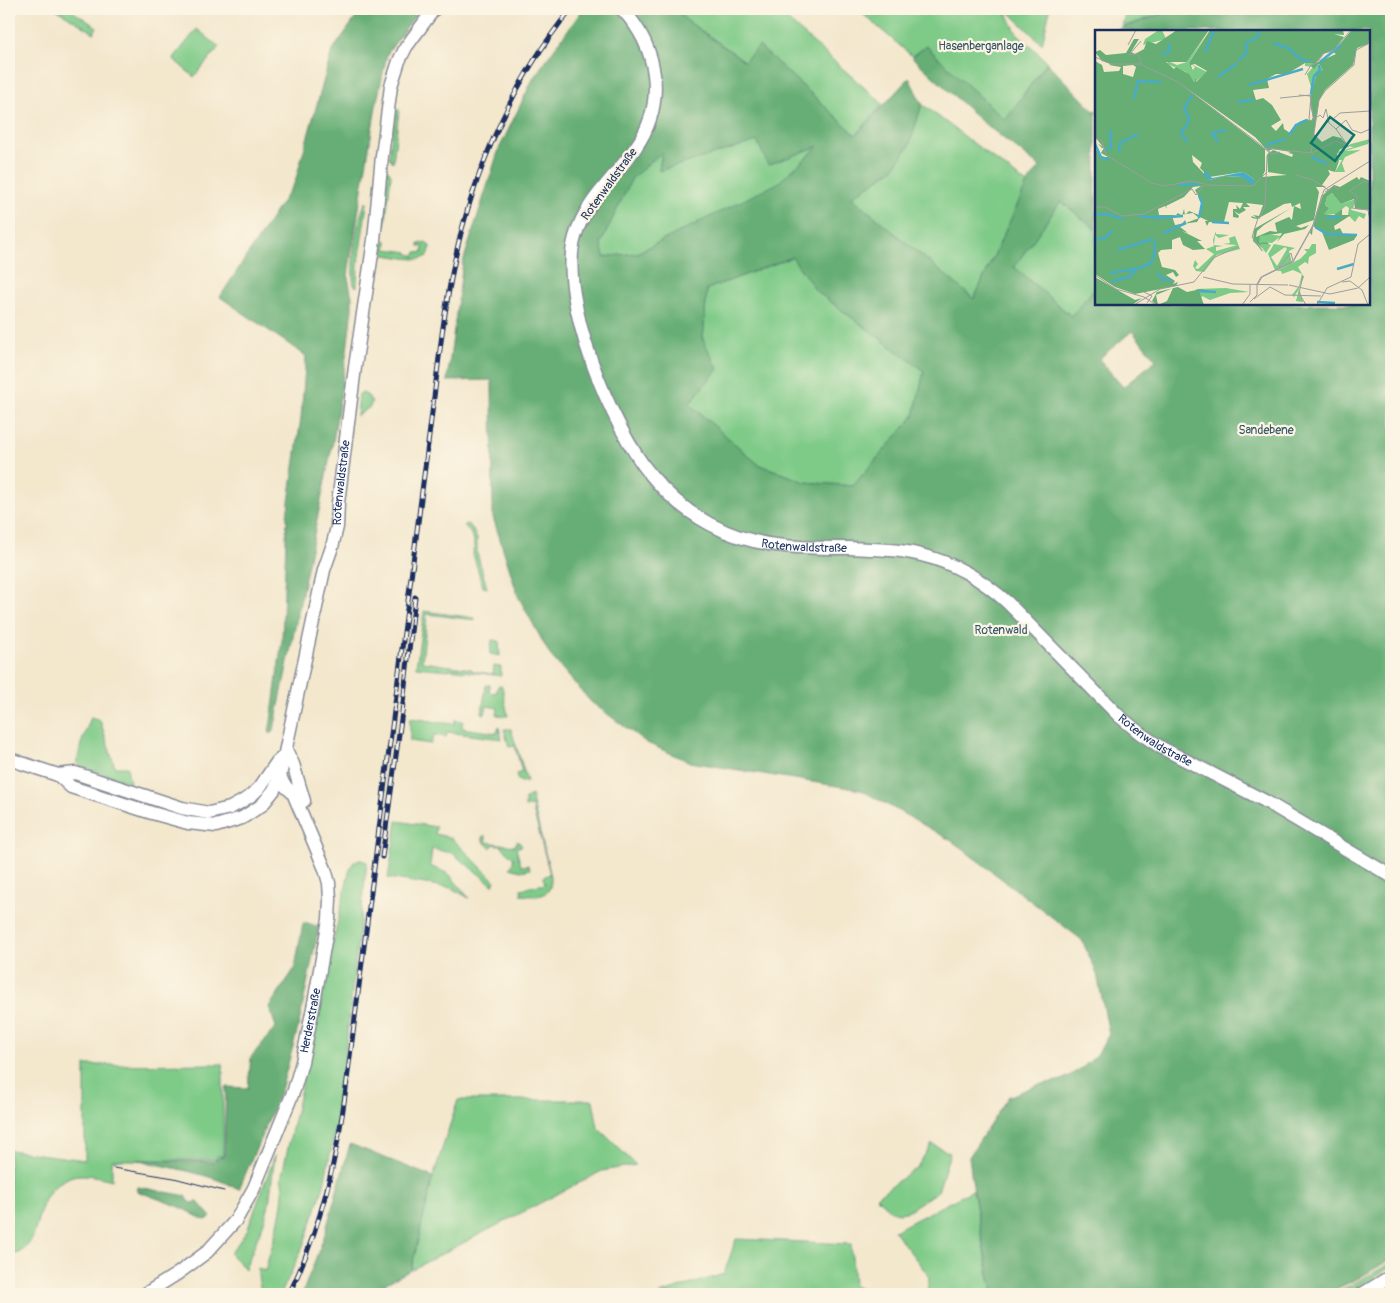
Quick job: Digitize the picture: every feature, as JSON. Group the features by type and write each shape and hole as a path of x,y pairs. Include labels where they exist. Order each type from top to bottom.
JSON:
{"main road":[{"name":"Rotenwaldstraße","path":"9,759 58,775 72,786 188,824 216,826 231,822 262,805 281,782 285,753 324,570 337,527 338,503 355,367 374,240 391,86 399,61 406,47 434,9"},
{"name":"Rotenwaldstraße","path":"622,9 635,23 641,33 653,64 655,89 651,113 637,146 596,197 582,218 574,238 572,251 572,285 580,322 594,366 610,406 631,448 652,477 676,501 694,514 719,529 751,541 784,546 880,549 905,552 936,559 977,578 1008,603 1119,716 1141,734 1162,748 1265,801 1391,876"},
{"name":"Rotenwaldstraße","path":"58,775 76,773 182,808 209,813 235,805 252,795 260,788 285,753"},
{"path":"285,753 293,764 304,801 306,810 304,818"},
{"path":"260,788 281,782"},
{"name":"Herderstraße","path":"145,1294 178,1274 207,1252 236,1220 254,1188 284,1117 302,1062 329,919 329,883 293,793 281,782"},
{"path":"152,813 148,806 155,799"},
{"path":"1362,1294 1391,1276"}],"green space":[{"path":"56,9 69,9 97,27 94,33"},
{"path":"362,9 420,9 387,54 376,106 349,268 348,278 352,297 352,309 333,442 274,731 271,734 269,732 282,640 287,516 301,418 306,356 220,297 295,182 332,51"},
{"name":"Rotenwald","path":"583,9 676,9 686,20 744,61 759,46 856,135 909,78 922,104 909,146 893,169 851,197 974,299 1027,184 1040,167 980,120 912,57 926,46 1005,120 1047,63 1095,110 1095,229 1061,201 1014,267 1071,316 1095,288 1095,305 1370,305 1370,30 1117,30 1176,9 1391,9 1391,1259 1357,1279 1325,1294 994,1294 986,1260 969,1157 1008,1097 1037,1085 1062,1080 1082,1068 1097,1055 1109,1034 1097,974 1082,940 952,841 861,790 690,762 647,743 591,702 550,655 518,596 493,517 492,380 447,381 463,262 499,149 534,77","holes":["757,141 768,165 819,146 778,183 637,253 604,257 601,243 632,178 662,152 659,171","792,257 816,291 924,371 914,416 853,486 805,482 758,464 689,404 718,369 703,340 707,289","1132,331 1156,360 1123,387 1099,359"]},
{"path":"676,9 775,9 883,104 856,135 759,46 745,61 686,20"},
{"name":"Hasenberganlage","path":"857,9 1001,9 1008,15 1016,32 1047,62 1005,120 926,46 912,56"},
{"path":"1006,9 1050,9 1042,44"},
{"path":"1126,9 1176,9 1122,27"},
{"path":"197,29 219,47 194,77 173,59"},
{"path":"922,104 1027,184 974,299 851,197 893,169 909,146"},
{"path":"395,109 399,110 393,162 389,157"},
{"path":"757,141 821,145 779,183 637,253 604,257 601,243 632,177 662,151 659,170"},
{"path":"387,170 391,175 385,225 382,228"},
{"path":"1061,201 1095,229 1095,288 1071,316 1014,267"},
{"path":"366,202 358,263 357,287 354,285 353,277 354,255 357,231"},
{"path":"383,241 387,241 386,249 408,252 408,254 414,257 416,252 422,253 423,247 419,246 419,244 426,242 430,246 430,252 426,257 418,259 385,255 382,249"},
{"path":"793,257 816,291 924,371 914,416 853,486 805,482 758,464 689,404 718,369 703,340 707,289"},
{"path":"363,393 372,402 370,407 357,416 359,394"},
{"path":"465,524 472,528 477,539 477,553 487,588 483,587 473,554 474,540"},
{"path":"424,611 475,618 475,620 427,614 422,662 493,674 494,666 501,667 501,676 416,667"},
{"path":"492,640 499,641 500,656 490,654"},
{"path":"486,685 490,685 489,692 496,693 498,686 502,686 508,716 497,715 498,708 487,706 485,714 482,713"},
{"path":"91,717 100,720 115,767 127,767 130,783 80,766 77,762 81,744"},
{"path":"410,718 454,724 455,720 463,721 462,728 497,733 499,727 502,739 447,732 446,737 434,735 431,744 410,741"},
{"path":"504,729 511,729 527,781 521,782 517,779 516,774 522,772 515,746 509,747"},
{"path":"261,795 256,802 244,809 228,816 210,820 187,818 153,808 156,806 181,814"},
{"path":"531,795 551,877 549,889 543,895 538,896 522,895 521,889 545,884 543,877 550,874 532,806 525,807 525,799"},
{"path":"397,821 436,827 435,834 452,838 495,881 493,885 452,853 432,849 430,866 449,874 469,898 451,888 388,878"},
{"path":"483,836 486,836 486,842 515,846 518,841 522,846 516,848 521,866 528,865 530,869 521,871 510,868 514,859 499,844 497,846 495,844 490,848 483,841"},
{"path":"361,860 367,862 337,1122 323,1189 302,1249 281,1294 268,1294 264,1293 261,1288 258,1268 265,1271 278,1224 283,1198 281,1179 349,874 354,862"},
{"path":"303,923 319,926 298,1028 281,1090 239,1189 202,1175 137,1160 214,1162 219,1157 224,1156 226,1087 248,1088 251,1057 276,1027 269,1007 295,968"},
{"path":"223,1064 223,1156 217,1156 216,1160 112,1160 112,1180 87,1175 69,1177 59,1183 45,1200 32,1239 27,1246 19,1253 9,1255 9,1150 85,1160 85,1065"},
{"path":"458,1100 593,1100 598,1128 636,1165 602,1171 411,1270 433,1177"},
{"path":"350,1144 433,1177 411,1270 365,1294 302,1294 324,1237"},
{"path":"932,1144 950,1153 938,1191 906,1212 891,1211 876,1197 917,1167"},
{"path":"275,1155 269,1204 245,1269 230,1254 247,1231"},
{"path":"138,1187 187,1196 190,1202 197,1201 211,1217 206,1220 202,1219 180,1207 137,1191"},
{"path":"973,1190 986,1263 994,1294 927,1294 929,1276 894,1231"},
{"path":"736,1239 851,1244 854,1286 873,1294 659,1294 724,1274"},
{"path":"1391,1263 1391,1267 1352,1291 1346,1294 1333,1294 1353,1284"}],"tram line":[{"path":"113,1168 174,1178 224,1191"}],"railway":[{"path":"289,1294 319,1219 338,1141 442,334 456,255 462,229 481,170 505,113 535,60 571,9"},
{"path":"382,857 402,712 415,597"}],"park label":[{"name":"Sandebene","path":"1266,430"}]}
